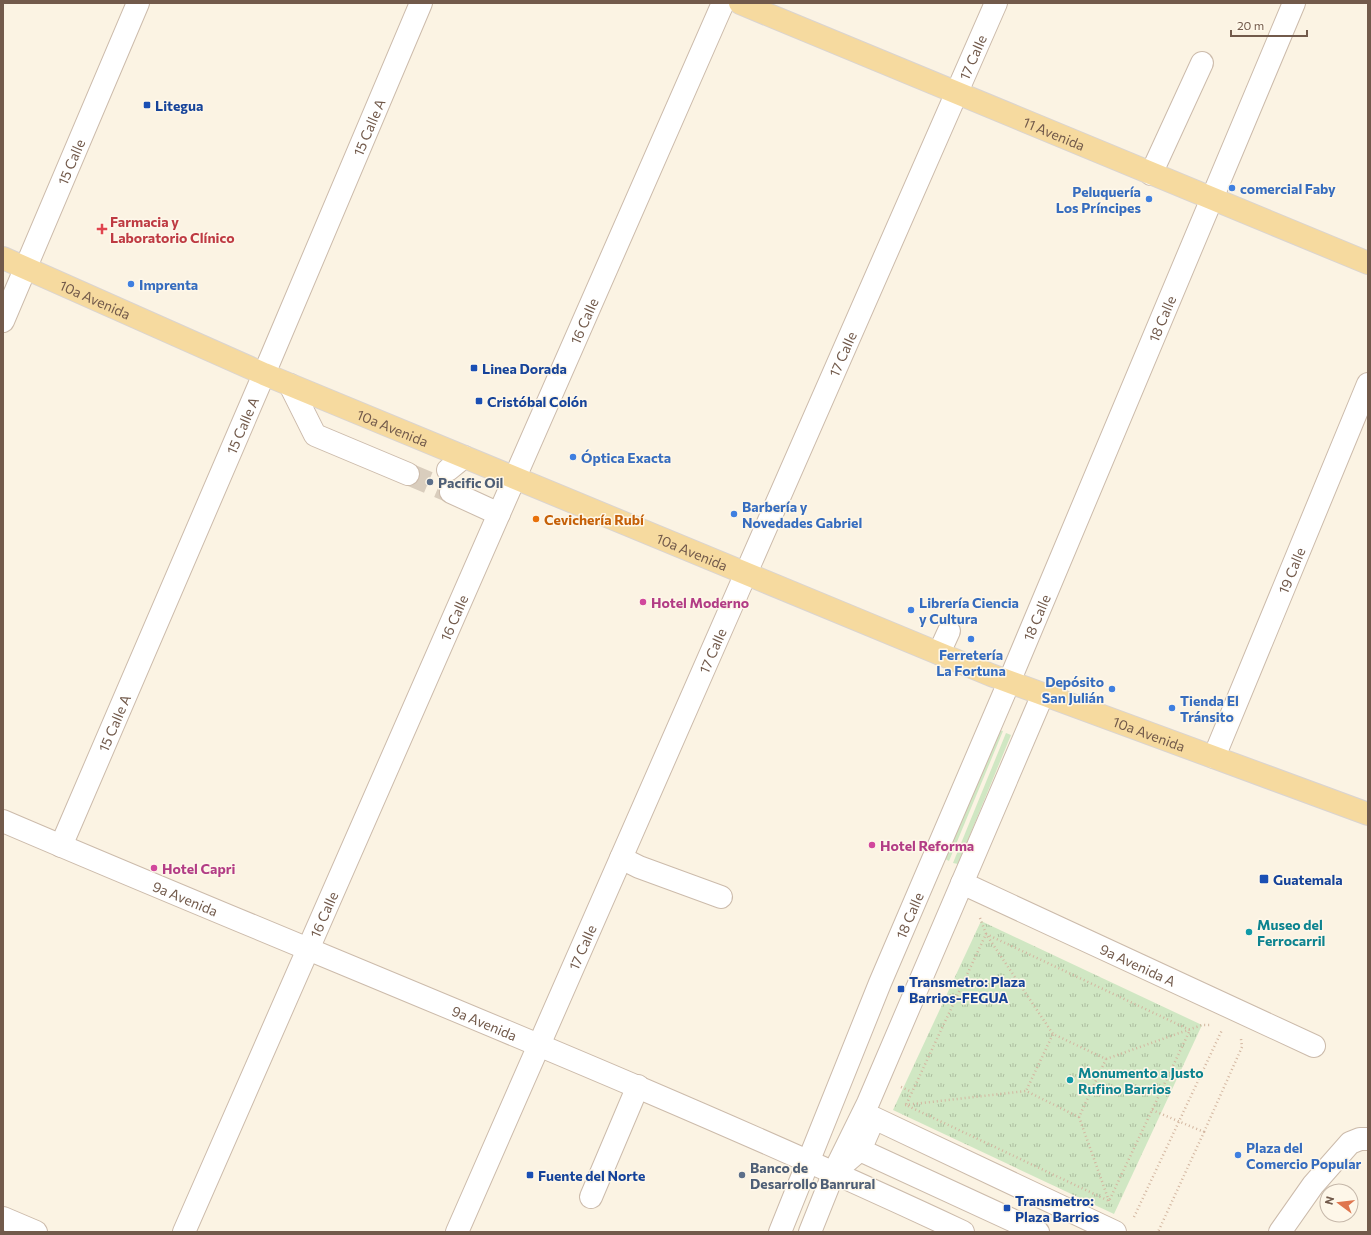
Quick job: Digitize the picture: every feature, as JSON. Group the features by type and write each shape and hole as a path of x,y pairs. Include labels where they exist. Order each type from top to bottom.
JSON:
{"main road":[{"name":"11 Avenida","path":"740,3 1210,199 1368,263"},
{"name":"10a Avenida","path":"3,258 290,385 456,463 515,478 1009,682 1368,814"}],"street":[{"name":"15 Calle","path":"3,321 138,3"},
{"name":"15 Calle A","path":"60,846 264,374 421,3"},
{"name":"16 Calle","path":"184,1232 723,3"},
{"name":"17 Calle","path":"457,1232 996,3"},
{"name":"18 Calle","path":"780,1232 880,983 1009,682 1210,199 1294,3"},
{"path":"1151,174 1202,63"},
{"name":"19 Calle","path":"1214,757 1368,384"},
{"path":"290,385 315,435 408,474"},
{"path":"451,492 500,514"},
{"path":"940,653 948,631"},
{"path":"810,1232 834,1172 868,1102 1043,694"},
{"name":"9a Avenida","path":"3,821 638,1086 809,1160 963,1232"},
{"path":"621,858 639,867 721,897"},
{"name":"9a Avenida A","path":"962,883 1314,1046"},
{"path":"591,1197 638,1086"},
{"path":"834,1172 860,1150 874,1118 1123,1228"},
{"path":"1280,1232 1313,1185 1350,1143 1360,1139 1368,1139"},
{"path":"860,1150 1038,1232"},
{"path":"3,1218 36,1232"}],"path":[{"path":"974,921 980,916 986,934 1053,1034 1106,1059 1202,1025 1217,1026"},
{"path":"986,934 1190,1030"},
{"path":"906,1105 986,934"},
{"path":"1123,1228 1179,1121 1224,1026"},
{"path":"1109,1201 1190,1030"},
{"path":"1158,1232 1242,1047 1241,1039 1238,1033"},
{"path":"1026,1091 1053,1034"},
{"path":"1079,1117 1106,1059"},
{"path":"897,1086 912,1092"},
{"path":"906,1105 1026,1091 1079,1117 1109,1201"},
{"path":"906,1105 1109,1201"},
{"path":"1152,1110 1204,1132"}],"green space":[{"path":"998,730 1003,731 949,861 945,859"},
{"path":"1006,733 1011,735 958,864 953,863"},
{"path":"981,921 1202,1025 1114,1214 893,1110"}],"tunnel":[{"path":"408,474 451,492"}],"place":[{"name":"Litegua","path":"147,105"},
{"name":"comercial Faby","path":"1232,188"},
{"name":"Peluquería Los Príncipes","path":"1149,199"},
{"name":"Farmacia y Laboratorio Clínico","path":"102,229"},
{"name":"Imprenta","path":"131,284"},
{"name":"Linea Dorada","path":"474,368"},
{"name":"Cristóbal Colón","path":"479,401"},
{"name":"Óptica Exacta","path":"573,457"},
{"name":"Pacific Oil","path":"430,482"},
{"name":"Barbería y Novedades Gabriel","path":"734,514"},
{"name":"Cevichería Rubí","path":"536,519"},
{"name":"Hotel Moderno","path":"643,602"},
{"name":"Librería Ciencia y Cultura","path":"911,610"},
{"name":"Ferretería La Fortuna","path":"971,639"},
{"name":"Depósito San Julián","path":"1112,689"},
{"name":"Tienda El Tránsito","path":"1172,708"},
{"name":"Hotel Reforma","path":"872,845"},
{"name":"Hotel Capri","path":"154,868"},
{"name":"Guatemala","path":"1264,879"},
{"name":"Museo del Ferrocarril","path":"1249,932"},
{"name":"Transmetro: Plaza Barrios-FEGUA","path":"901,989"},
{"name":"Monumento a Justo Rufino Barrios","path":"1070,1080"},
{"name":"Plaza del Comercio Popular","path":"1238,1155"},
{"name":"Fuente del Norte","path":"530,1175"},
{"name":"Banco de Desarrollo Banrural","path":"742,1175"},
{"name":"Transmetro: Plaza Barrios","path":"1007,1208"}]}
